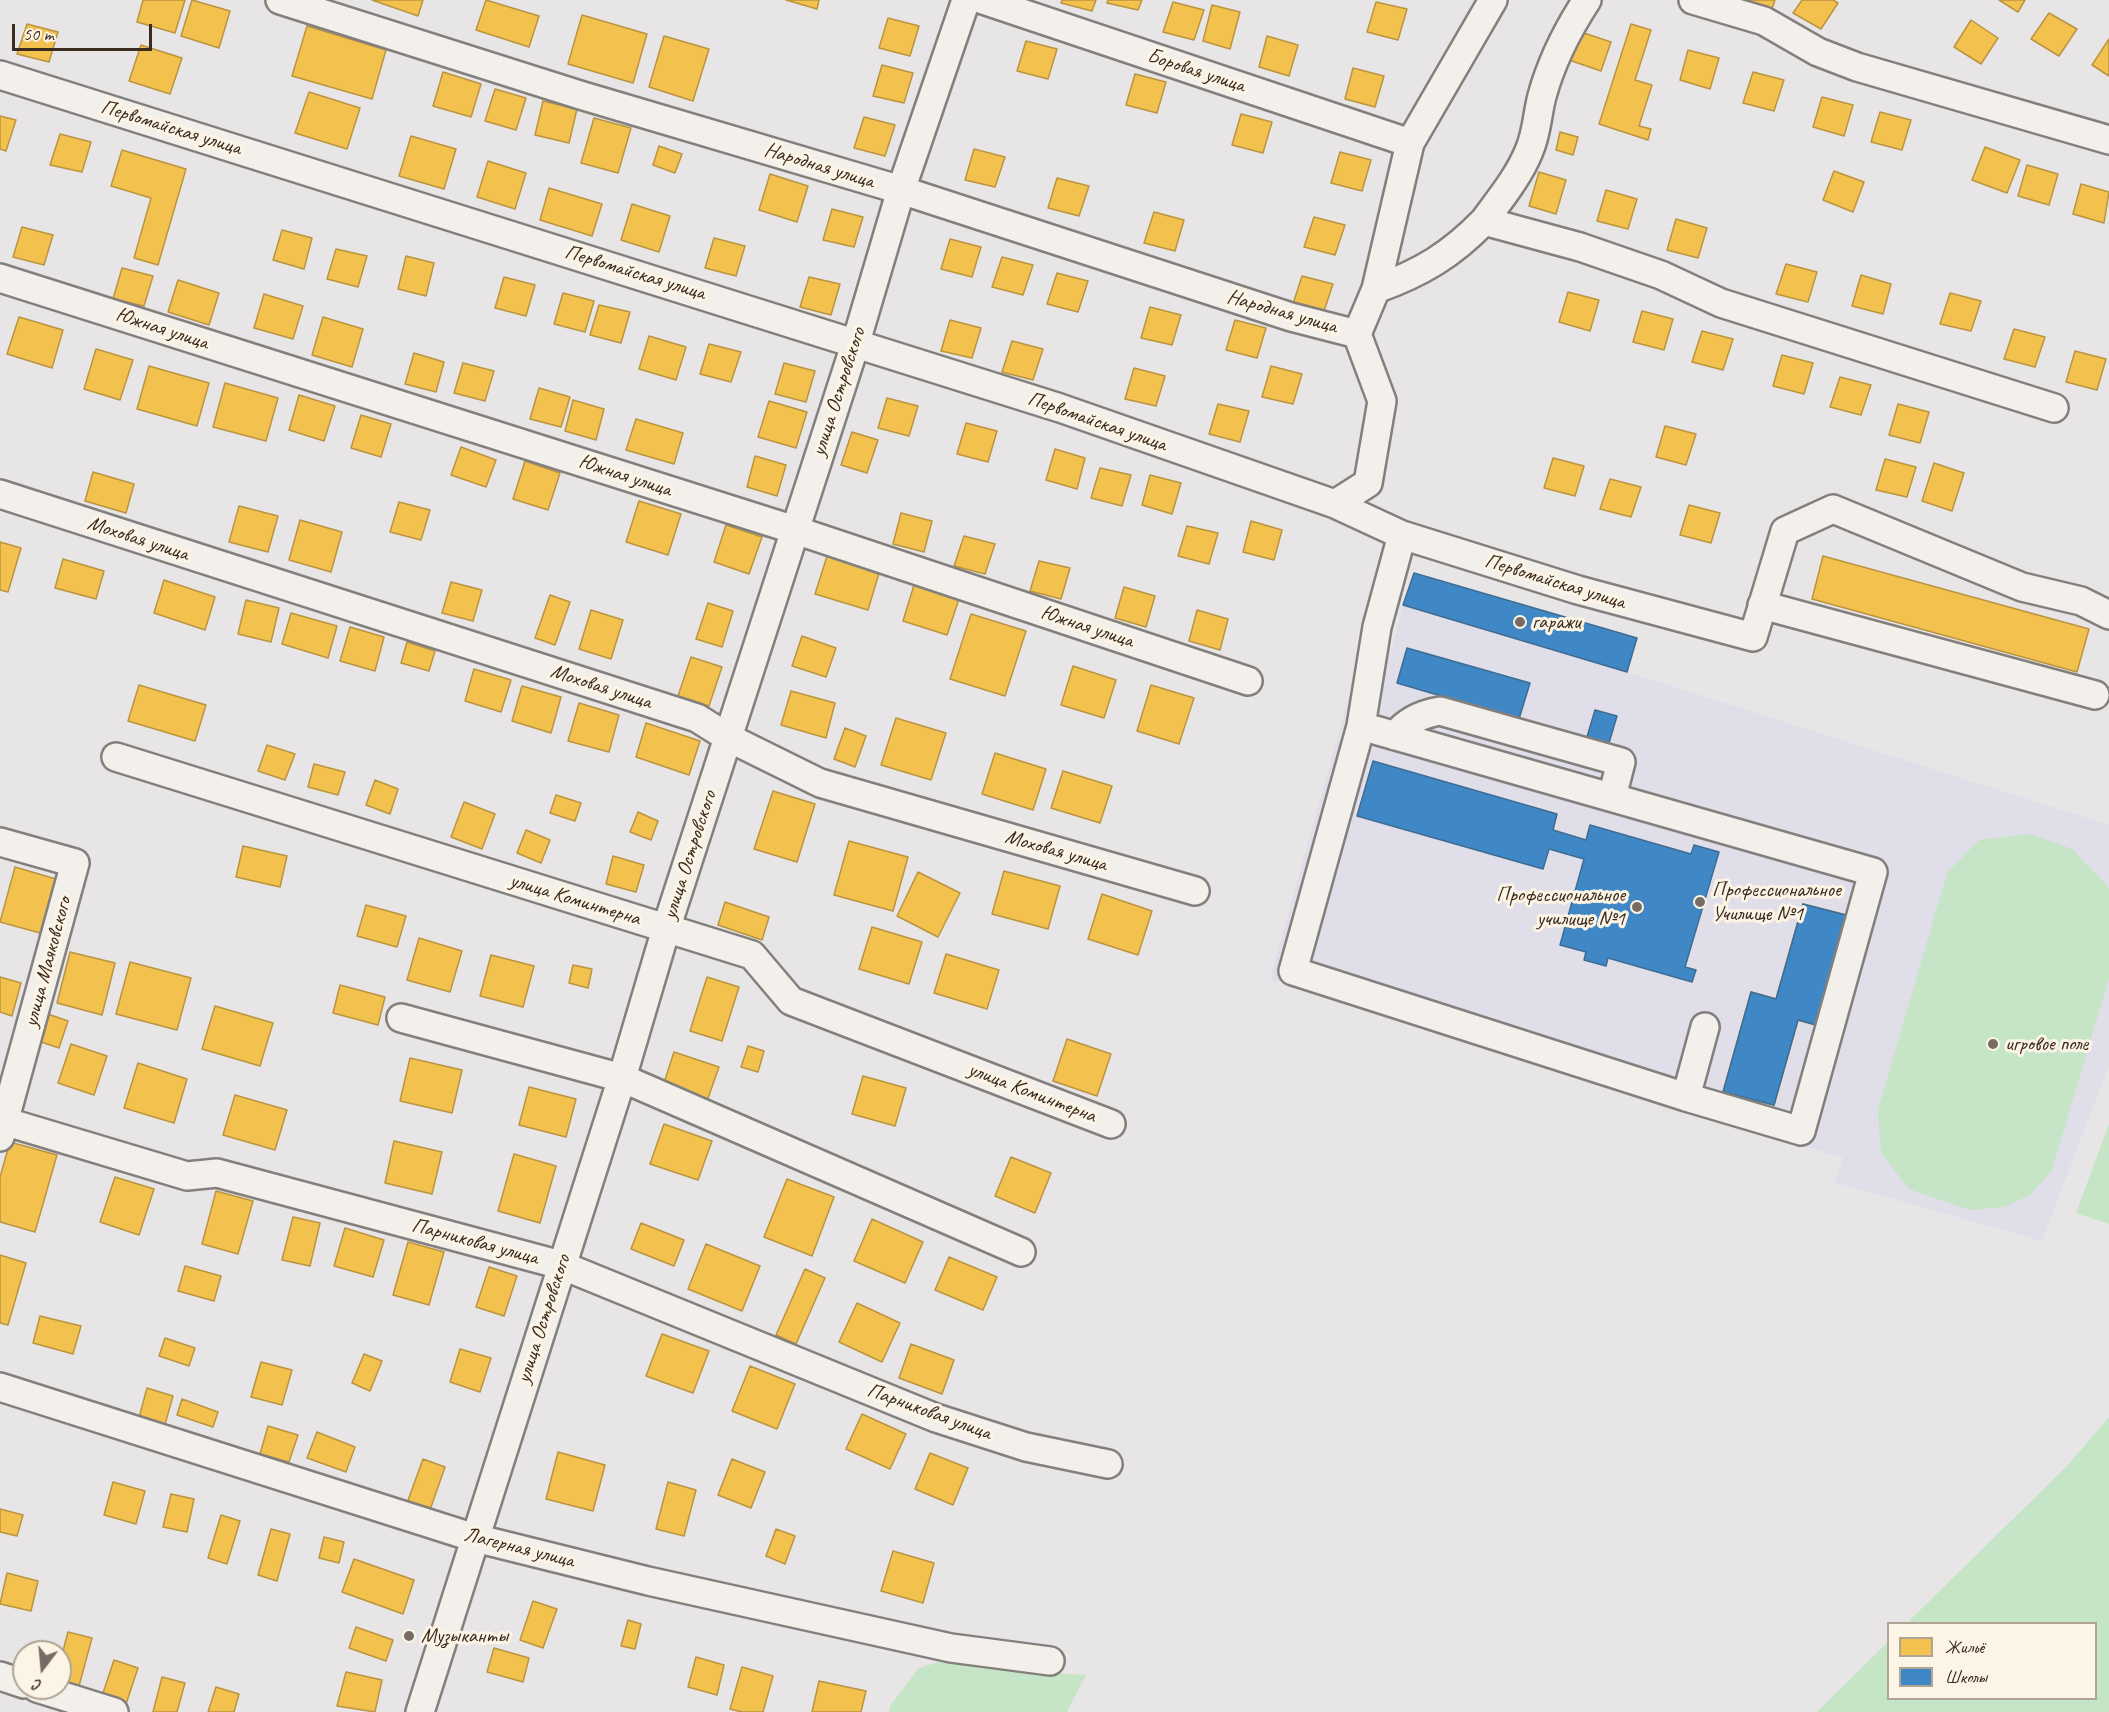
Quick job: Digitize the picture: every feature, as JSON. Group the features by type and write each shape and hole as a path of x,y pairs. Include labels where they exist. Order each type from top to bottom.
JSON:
{"street":[{"name":"Народная улица","path":"280,0 580,95 901,190 1291,317 1357,334"},
{"name":"улица Островского","path":"420,1712 622,1078 666,929 856,342 901,190 966,0"},
{"name":"Боровая улица","path":"983,0 1410,143"},
{"path":"1335,504 1368,483 1382,401 1357,334 1376,289 1410,143 1493,0"},
{"path":"1376,289 1404,280 1455,250 1484,221 1528,153 1537,130 1541,97 1548,78 1572,23 1587,0"},
{"path":"1693,0 1764,21 1818,52 1857,67 2109,140"},
{"name":"Первомайская улица","path":"0,75 856,342 1071,412 1335,504 1402,535 1578,591 1753,637 1785,531 1833,509 2022,587 2081,601 2109,615"},
{"path":"1484,221 1580,247 1660,275 1721,303 2054,408"},
{"name":"Южная улица","path":"0,278 795,530 1248,681"},
{"name":"Моховая улица","path":"0,494 697,718 729,738 820,783 1195,891"},
{"path":"1361,726 1873,872 1801,1131 1686,1097 1293,971 1361,726 1376,636 1402,535"},
{"path":"1762,605 2095,696"},
{"path":"1395,736 1410,722 1428,713 1440,711 1621,762 1612,797"},
{"name":"улица Коминтерна","path":"116,757 752,955 791,1000 1111,1124"},
{"name":"улица Маяковского","path":"0,842 75,863 2,1126"},
{"path":"401,1018 622,1078 1022,1252"},
{"path":"1686,1097 1705,1027"},
{"name":"Парниковая улица","path":"2,1126 187,1176 217,1173 561,1265 936,1418 1026,1447 1108,1464"},
{"name":"Лагерная улица","path":"0,1387 475,1538 648,1581 951,1648 1050,1661"},
{"path":"72,1699 114,1712"}],"shaded area":[{"name":"Профессиональное Училище №1","path":"1403,605 1627,672 2109,825 2109,1065 2042,1241 1834,1182 1843,1158 1270,979 1364,643 1392,648"}],"green space":[{"name":"игровое поле","path":"2031,834 2072,849 2107,885 2109,890 2109,978 2052,1170 2030,1195 2004,1207 1970,1210 1909,1189 1881,1153 1878,1110 1947,873 1979,840"},
{"path":"2109,1124 2109,1224 2076,1213"},
{"path":"2109,1417 2109,1712 1817,1712 1887,1643 1887,1700 2097,1700 2097,1622 1908,1622 2067,1466"},
{"path":"942,1661 996,1669 1086,1675 1067,1712 889,1712 890,1706 919,1668"}],"building: Жильё":[{"path":"143,0 185,0 175,33 137,22"},
{"path":"192,0 230,11 219,48 181,36"},
{"path":"372,0 423,0 418,16"},
{"path":"486,0 539,16 529,47 476,30"},
{"path":"786,0 819,0 817,9"},
{"path":"1062,0 1096,0 1092,11 1061,3"},
{"path":"1108,0 1142,0 1138,10 1107,3"},
{"path":"1742,0 1775,0 1771,12 1740,4"},
{"path":"1802,0 1833,0 1838,3 1821,29 1793,13"},
{"path":"1999,0 2025,0 2018,12"},
{"path":"1173,2 1204,10 1194,40 1163,32"},
{"path":"1376,2 1407,9 1398,40 1367,32"},
{"path":"1212,5 1240,12 1230,49 1203,41"},
{"path":"2049,13 2077,29 2059,56 2031,39"},
{"path":"582,15 647,34 633,83 568,64"},
{"path":"888,18 919,26 910,56 879,48"},
{"path":"1971,20 1998,38 1981,64 1954,47"},
{"path":"27,24 58,32 49,62 17,54"},
{"path":"1631,24 1651,30 1635,80 1652,85 1639,126 1651,129 1648,140 1599,124"},
{"path":"307,26 386,50 372,99 292,76"},
{"path":"1572,29 1611,42 1601,71 1563,58"},
{"path":"664,36 709,49 693,101 649,87"},
{"path":"1267,36 1298,45 1289,76 1259,67"},
{"path":"2109,39 2109,76 2092,65"},
{"path":"1026,41 1057,49 1048,79 1017,71"},
{"path":"141,45 182,58 170,94 129,81"},
{"path":"1688,50 1719,58 1710,89 1680,80"},
{"path":"882,65 913,73 904,103 873,96"},
{"path":"1353,68 1384,76 1375,107 1345,99"},
{"path":"443,72 481,84 471,117 433,106"},
{"path":"1753,72 1784,80 1774,111 1743,103"},
{"path":"1135,74 1166,82 1157,113 1126,105"},
{"path":"495,89 526,98 516,130 485,121"},
{"path":"309,92 360,108 347,149 295,133"},
{"path":"1822,97 1853,105 1844,136 1813,127"},
{"path":"543,101 577,109 569,143 535,135"},
{"path":"1880,112 1911,120 1902,150 1871,142"},
{"path":"1241,114 1272,122 1263,153 1232,145"},
{"path":"0,116 16,120 6,151 0,149"},
{"path":"864,117 895,125 885,156 854,148"},
{"path":"594,118 631,128 618,173 581,163"},
{"path":"1560,132 1578,137 1573,155 1556,150"},
{"path":"60,134 91,142 82,172 50,165"},
{"path":"411,136 456,149 444,189 399,176"},
{"path":"659,146 682,154 675,173 653,165"},
{"path":"1985,147 2020,160 2007,193 1972,180"},
{"path":"974,149 1005,157 995,187 965,180"},
{"path":"122,150 186,169 158,265 134,258 151,198 111,186"},
{"path":"1340,152 1371,160 1362,191 1331,183"},
{"path":"488,161 526,173 515,209 477,197"},
{"path":"2027,165 2058,174 2049,205 2018,196"},
{"path":"1834,171 1864,182 1853,212 1823,200"},
{"path":"1539,172 1566,180 1556,214 1529,206"},
{"path":"770,174 808,186 797,222 759,210"},
{"path":"1057,178 1089,186 1079,216 1048,208"},
{"path":"2081,184 2109,192 2104,223 2073,214"},
{"path":"549,188 602,204 592,236 540,220"},
{"path":"1606,190 1637,199 1628,229 1597,221"},
{"path":"632,204 670,216 659,252 621,240"},
{"path":"832,209 863,217 854,247 823,240"},
{"path":"1154,212 1184,220 1175,251 1144,243"},
{"path":"1314,217 1345,225 1335,255 1304,247"},
{"path":"1676,219 1707,228 1698,258 1667,250"},
{"path":"22,227 53,235 44,265 13,257"},
{"path":"282,230 312,238 304,269 273,260"},
{"path":"714,238 745,246 736,276 705,268"},
{"path":"950,239 981,247 972,277 941,269"},
{"path":"336,249 367,256 358,287 327,279"},
{"path":"406,256 434,263 426,296 398,289"},
{"path":"1002,257 1033,265 1023,295 992,287"},
{"path":"1786,264 1817,272 1808,302 1776,294"},
{"path":"122,268 153,276 144,306 113,299"},
{"path":"1057,273 1088,281 1078,312 1047,304"},
{"path":"1861,275 1891,284 1883,314 1852,306"},
{"path":"1302,276 1333,284 1323,314 1292,307"},
{"path":"504,277 535,285 526,316 495,308"},
{"path":"809,277 840,284 831,315 800,307"},
{"path":"178,280 219,293 209,325 168,312"},
{"path":"1568,292 1599,300 1590,331 1559,322"},
{"path":"563,293 594,301 585,332 554,324"},
{"path":"1950,293 1981,301 1971,331 1940,324"},
{"path":"264,294 303,306 293,339 254,328"},
{"path":"599,305 630,312 621,343 590,335"},
{"path":"1150,307 1181,315 1172,345 1141,338"},
{"path":"1642,311 1673,319 1664,350 1633,342"},
{"path":"19,317 63,330 52,368 7,354"},
{"path":"323,317 363,329 352,367 312,355"},
{"path":"950,320 981,328 972,358 941,351"},
{"path":"1235,320 1266,328 1257,358 1226,350"},
{"path":"2014,329 2045,337 2035,367 2004,359"},
{"path":"1702,331 1733,339 1723,370 1692,362"},
{"path":"649,336 686,347 676,380 639,369"},
{"path":"1012,341 1043,349 1033,380 1002,372"},
{"path":"709,344 741,352 731,382 700,374"},
{"path":"96,349 133,360 120,400 84,389"},
{"path":"2075,351 2106,359 2097,390 2066,382"},
{"path":"414,353 444,362 436,392 405,384"},
{"path":"1782,355 1813,363 1804,394 1773,386"},
{"path":"463,363 494,371 485,401 454,393"},
{"path":"784,363 815,371 806,402 775,394"},
{"path":"149,366 209,383 197,426 137,409"},
{"path":"1271,366 1302,374 1293,404 1262,397"},
{"path":"1134,368 1165,376 1156,406 1125,399"},
{"path":"1840,377 1871,385 1861,415 1830,407"},
{"path":"225,383 278,398 266,441 213,427"},
{"path":"539,388 570,397 561,427 530,419"},
{"path":"299,395 335,406 324,441 289,430"},
{"path":"887,398 918,406 909,436 878,428"},
{"path":"573,400 604,409 596,440 565,431"},
{"path":"769,401 807,412 796,448 758,437"},
{"path":"1218,404 1249,411 1240,442 1209,434"},
{"path":"1898,404 1929,412 1920,443 1889,435"},
{"path":"361,415 391,424 381,457 351,448"},
{"path":"636,419 683,433 674,464 626,450"},
{"path":"966,423 997,431 988,462 957,454"},
{"path":"1665,426 1696,434 1686,465 1656,457"},
{"path":"852,432 878,440 867,473 841,465"},
{"path":"461,447 496,460 486,487 451,475"},
{"path":"1055,449 1085,458 1077,489 1046,480"},
{"path":"755,456 786,465 777,496 747,487"},
{"path":"1553,458 1584,466 1575,496 1544,488"},
{"path":"1885,459 1916,467 1907,497 1876,490"},
{"path":"525,461 560,473 548,510 513,499"},
{"path":"1934,463 1964,473 1952,511 1922,501"},
{"path":"1100,468 1131,475 1122,506 1091,498"},
{"path":"93,472 134,484 126,513 85,501"},
{"path":"1150,475 1181,483 1172,514 1142,505"},
{"path":"1610,479 1641,487 1631,517 1600,509"},
{"path":"639,501 681,514 668,555 626,542"},
{"path":"399,502 430,510 421,540 390,532"},
{"path":"1689,505 1720,513 1711,543 1680,535"},
{"path":"239,506 278,516 268,552 229,542"},
{"path":"901,513 932,521 924,552 893,544"},
{"path":"300,520 342,532 331,572 289,560"},
{"path":"1251,521 1282,530 1274,560 1243,552"},
{"path":"726,525 762,537 749,574 714,562"},
{"path":"1187,526 1218,533 1209,564 1178,556"},
{"path":"964,536 995,544 985,574 954,566"},
{"path":"0,542 21,548 8,592 0,590"},
{"path":"828,553 880,570 868,610 815,594"},
{"path":"1823,556 2089,629 2077,672 1812,599"},
{"path":"63,559 104,571 96,599 55,588"},
{"path":"1039,561 1070,568 1061,599 1030,591"},
{"path":"164,580 215,597 205,630 154,613"},
{"path":"451,582 482,590 473,621 442,613"},
{"path":"914,585 959,599 947,635 903,621"},
{"path":"1124,587 1155,596 1146,627 1115,618"},
{"path":"550,595 570,602 555,645 535,638"},
{"path":"246,600 279,608 271,642 238,634"},
{"path":"708,603 733,611 722,647 696,639"},
{"path":"591,610 623,620 611,659 579,649"},
{"path":"1197,610 1228,619 1220,650 1189,641"},
{"path":"291,613 337,626 328,658 282,644"},
{"path":"971,614 1026,631 1005,696 950,679"},
{"path":"350,627 384,637 375,671 340,661"},
{"path":"802,636 836,648 826,677 792,666"},
{"path":"407,642 435,651 429,671 401,663"},
{"path":"691,657 722,667 709,706 678,696"},
{"path":"1073,666 1116,680 1104,718 1061,705"},
{"path":"474,669 511,680 501,712 465,701"},
{"path":"139,685 206,705 195,741 128,721"},
{"path":"1151,685 1194,698 1179,744 1137,731"},
{"path":"522,686 561,697 551,733 512,721"},
{"path":"791,691 835,703 826,738 781,725"},
{"path":"579,703 619,715 609,752 568,741"},
{"path":"896,718 946,733 931,780 881,765"},
{"path":"646,723 700,741 689,775 636,757"},
{"path":"845,728 866,736 855,767 834,759"},
{"path":"267,745 295,754 285,780 258,771"},
{"path":"995,753 1046,769 1033,810 982,794"},
{"path":"314,764 345,772 338,795 308,787"},
{"path":"1063,771 1112,786 1100,823 1051,808"},
{"path":"375,780 398,789 390,814 366,805"},
{"path":"773,791 815,804 797,862 754,849"},
{"path":"556,795 581,803 575,821 550,813"},
{"path":"464,802 495,814 482,849 451,837"},
{"path":"638,812 658,821 651,840 630,832"},
{"path":"526,830 550,840 541,863 517,853"},
{"path":"849,841 908,857 893,911 834,895"},
{"path":"243,846 287,856 280,887 236,877"},
{"path":"613,856 644,865 636,892 606,884"},
{"path":"15,867 56,879 40,933 0,922"},
{"path":"1004,871 1060,886 1048,929 992,914"},
{"path":"918,872 960,893 938,937 897,916"},
{"path":"1102,894 1152,911 1138,955 1088,939"},
{"path":"725,902 769,917 762,940 718,925"},
{"name":"Профессиональное училище №1","path":"1803,904 1846,915 1816,1025 1798,1020 1774,1105 1723,1092 1751,992 1776,999"},
{"path":"366,905 406,916 397,947 357,936"},
{"path":"872,927 922,942 909,984 859,969"},
{"path":"419,938 462,951 450,992 407,980"},
{"path":"70,952 115,963 102,1015 57,1003"},
{"path":"946,954 999,970 987,1009 934,993"},
{"path":"491,955 534,966 523,1007 480,996"},
{"path":"130,962 191,978 177,1030 116,1014"},
{"path":"573,965 592,969 588,988 569,983"},
{"path":"0,977 21,983 12,1016 0,1012"},
{"path":"707,977 739,987 722,1041 690,1031"},
{"path":"340,985 385,997 378,1025 333,1013"},
{"path":"215,1006 273,1023 260,1066 202,1049"},
{"path":"45,1013 68,1021 59,1048 35,1040"},
{"path":"1067,1039 1111,1054 1097,1096 1053,1081"},
{"path":"71,1044 107,1056 94,1095 58,1083"},
{"path":"748,1046 764,1051 758,1072 741,1067"},
{"path":"674,1052 719,1067 706,1104 662,1089"},
{"path":"410,1058 462,1070 452,1113 400,1101"},
{"path":"138,1063 187,1079 174,1123 124,1108"},
{"path":"863,1076 906,1088 895,1126 852,1114"},
{"path":"529,1087 576,1099 566,1137 519,1125"},
{"path":"235,1095 287,1110 275,1150 223,1135"},
{"path":"664,1124 712,1141 698,1180 650,1164"},
{"path":"394,1141 442,1152 432,1194 385,1183"},
{"path":"10,1142 57,1155 35,1232 0,1222 0,1177"},
{"path":"514,1154 556,1166 540,1223 498,1211"},
{"path":"1011,1157 1051,1173 1035,1213 995,1196"},
{"path":"115,1177 154,1189 139,1235 100,1222"},
{"path":"787,1179 834,1197 812,1256 764,1237"},
{"path":"216,1191 253,1201 238,1254 202,1244"},
{"path":"293,1217 320,1223 310,1266 282,1260"},
{"path":"872,1219 923,1242 905,1283 854,1261"},
{"path":"641,1223 684,1240 674,1266 631,1249"},
{"path":"345,1228 384,1240 373,1277 334,1266"},
{"path":"408,1242 444,1252 429,1305 393,1295"},
{"path":"706,1244 760,1266 742,1311 688,1289"},
{"path":"0,1255 26,1263 8,1325 0,1323"},
{"path":"949,1257 997,1277 983,1310 935,1290"},
{"path":"185,1266 221,1276 214,1301 178,1291"},
{"path":"489,1267 517,1276 504,1316 476,1307"},
{"path":"805,1269 825,1278 796,1344 776,1335"},
{"path":"857,1303 900,1323 882,1362 839,1342"},
{"path":"40,1316 81,1326 73,1354 33,1343"},
{"path":"662,1334 709,1351 693,1393 646,1376"},
{"path":"165,1338 195,1348 189,1366 159,1356"},
{"path":"911,1344 954,1360 942,1394 899,1378"},
{"path":"460,1349 491,1358 480,1392 450,1382"},
{"path":"364,1354 382,1361 370,1391 352,1383"},
{"path":"261,1362 292,1370 282,1405 251,1397"},
{"path":"750,1366 795,1384 777,1429 732,1411"},
{"path":"147,1388 173,1396 164,1428 138,1421"},
{"path":"182,1399 218,1412 213,1427 177,1415"},
{"path":"862,1414 906,1434 890,1469 846,1449"},
{"path":"268,1426 298,1435 289,1462 260,1454"},
{"path":"317,1432 355,1447 346,1472 307,1458"},
{"path":"558,1452 605,1465 593,1511 546,1499"},
{"path":"930,1453 968,1468 953,1505 915,1489"},
{"path":"423,1459 445,1467 430,1510 407,1503"},
{"path":"732,1459 765,1472 751,1508 718,1495"},
{"path":"113,1482 145,1491 136,1524 104,1515"},
{"path":"668,1482 696,1490 684,1536 656,1529"},
{"path":"171,1494 194,1499 187,1532 163,1527"},
{"path":"0,1509 23,1515 17,1536 0,1532"},
{"path":"221,1515 240,1521 227,1564 208,1558"},
{"path":"271,1529 290,1534 277,1581 258,1575"},
{"path":"776,1529 795,1536 785,1564 766,1556"},
{"path":"324,1537 344,1542 339,1563 319,1558"},
{"path":"893,1551 934,1563 923,1603 881,1591"},
{"path":"354,1559 414,1580 403,1614 342,1592"},
{"path":"7,1573 38,1581 31,1611 0,1604"},
{"path":"533,1601 557,1609 543,1648 520,1640"},
{"path":"628,1620 641,1624 635,1649 621,1646"},
{"path":"356,1627 393,1640 386,1661 349,1648"},
{"path":"68,1632 92,1638 79,1686 72,1684 72,1640 66,1640"},
{"path":"494,1648 529,1658 523,1682 487,1672"},
{"path":"696,1657 724,1665 717,1695 688,1687"},
{"path":"114,1660 138,1668 126,1704 102,1696"},
{"path":"742,1667 773,1676 763,1712 742,1712 730,1709"},
{"path":"346,1672 382,1680 375,1712 337,1706"},
{"path":"162,1677 185,1683 177,1712 153,1712"},
{"path":"819,1681 866,1691 861,1712 812,1712"},
{"path":"216,1687 239,1694 234,1712 208,1712"}],"building: Школы":[{"name":"гаражи","path":"1414,573 1637,638 1627,672 1403,605"},
{"path":"1407,648 1530,683 1519,719 1397,683"},
{"path":"1595,710 1617,716 1609,743 1587,737"},
{"name":"Профессиональное училище №1","path":"1373,761 1557,814 1553,830 1586,840 1590,825 1691,854 1694,845 1719,852 1685,967 1696,970 1692,982 1608,958 1606,966 1584,960 1586,952 1560,945 1584,859 1549,849 1543,869 1357,816"},
{"name":"Профессиональное училище №1","path":"1803,904 1846,915 1816,1025 1798,1020 1774,1105 1723,1092 1751,992 1776,999"}],"place":[{"name":"гаражи","path":"1520,622"},
{"name":"Профессиональное Училище №1","path":"1700,902"},
{"name":"Профессиональное училище №1","path":"1637,907"},
{"name":"игровое поле","path":"1993,1044"},
{"name":"Музыканты","path":"409,1636"}]}
